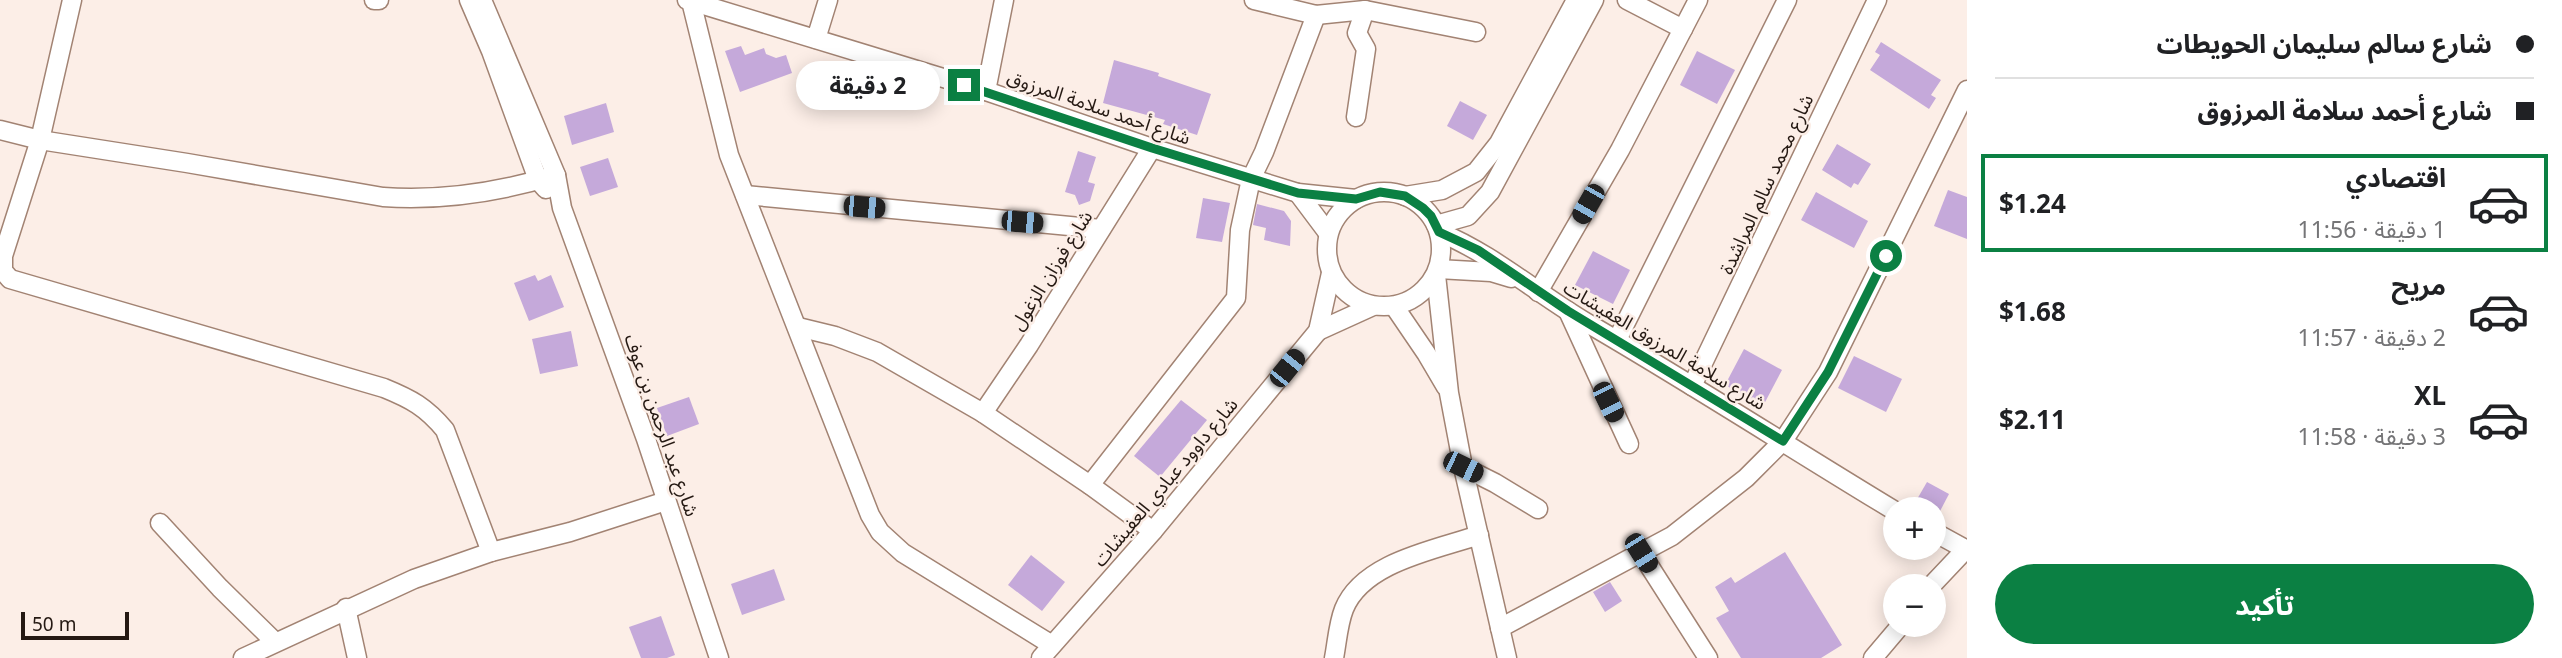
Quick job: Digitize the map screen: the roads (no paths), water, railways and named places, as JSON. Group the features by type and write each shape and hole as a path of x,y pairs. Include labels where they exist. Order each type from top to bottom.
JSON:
{"street":[{"path":"72,0 40,140 3,256 4,271 10,279 384,388 416,401 433,415 445,430 491,552"},
{"name":"شارع عبد الرحمن بن عوف","path":"469,0 491,51 538,180 562,208"},
{"name":"شارع عبد الرحمن بن عوف","path":"482,0 556,175 562,208 646,439 719,658"},
{"path":"816,38 828,0"},
{"path":"986,91 1004,0"},
{"path":"1254,0 1316,15 1364,10 1476,32"},
{"path":"1437,272 1430,284 1414,298 1394,306 1373,306 1351,297 1331,273 1327,258 1328,233 1341,210 1356,199 1380,192 1405,196 1453,186 1476,172 1491,155 1576,0"},
{"path":"1438,229 1468,216 1490,192 1594,0"},
{"path":"1627,0 1683,29"},
{"path":"1538,292 1620,150 1698,0"},
{"path":"1617,340 1787,0"},
{"name":"شارع محمد سالم المراشدة","path":"1692,386 1877,0"},
{"path":"689,1 729,155 870,515 880,532 903,553 1046,651"},
{"name":"شارع أحمد سلامة المرزوق","path":"689,1 986,91 1152,148 1298,193 1356,199"},
{"path":"1356,117 1366,49 1357,33 1364,10"},
{"path":"1090,485 1236,298 1240,230 1251,179 1264,152 1316,15"},
{"path":"1500,628 1672,536 1746,478 1783,441 1828,372 1963,112 1967,90"},
{"path":"0,130 40,140 383,197 411,199 460,195 556,175"},
{"name":"شارع فوزان الزغول","path":"983,413 1036,335 1152,148"},
{"path":"1298,193 1328,233"},
{"path":"745,195 1101,229"},
{"path":"1405,196 1423,208 1438,229 1441,244 1437,272 1449,393 1463,467 1507,658"},
{"name":"شارع سلامة المرزوق العفيشات","path":"1438,229 1478,250 1568,311 1883,504"},
{"name":"شارع سلامة المرزوق العفيشات","path":"1437,272 1491,272 1521,281"},
{"name":"شارع داوود عبادي العفيشات","path":"1318,331 1331,273"},
{"name":"شارع داوود عبادي العفيشات","path":"1046,651 1153,531 1318,331 1373,306"},
{"path":"1394,306 1449,393"},
{"path":"1568,311 1629,444"},
{"path":"798,327 835,336 877,352 983,413 1153,531"},
{"path":"1463,467 1538,509"},
{"path":"243,658 346,608 414,579 491,552 570,532 666,501"},
{"path":"160,523 275,642"},
{"path":"1334,658 1343,611 1352,594 1365,580 1392,564 1479,535"},
{"path":"1943,574 1967,550 1946,539"},
{"path":"1641,553 1708,658"},
{"path":"346,608 357,658"},
{"path":"1873,658 1890,637"}]}
